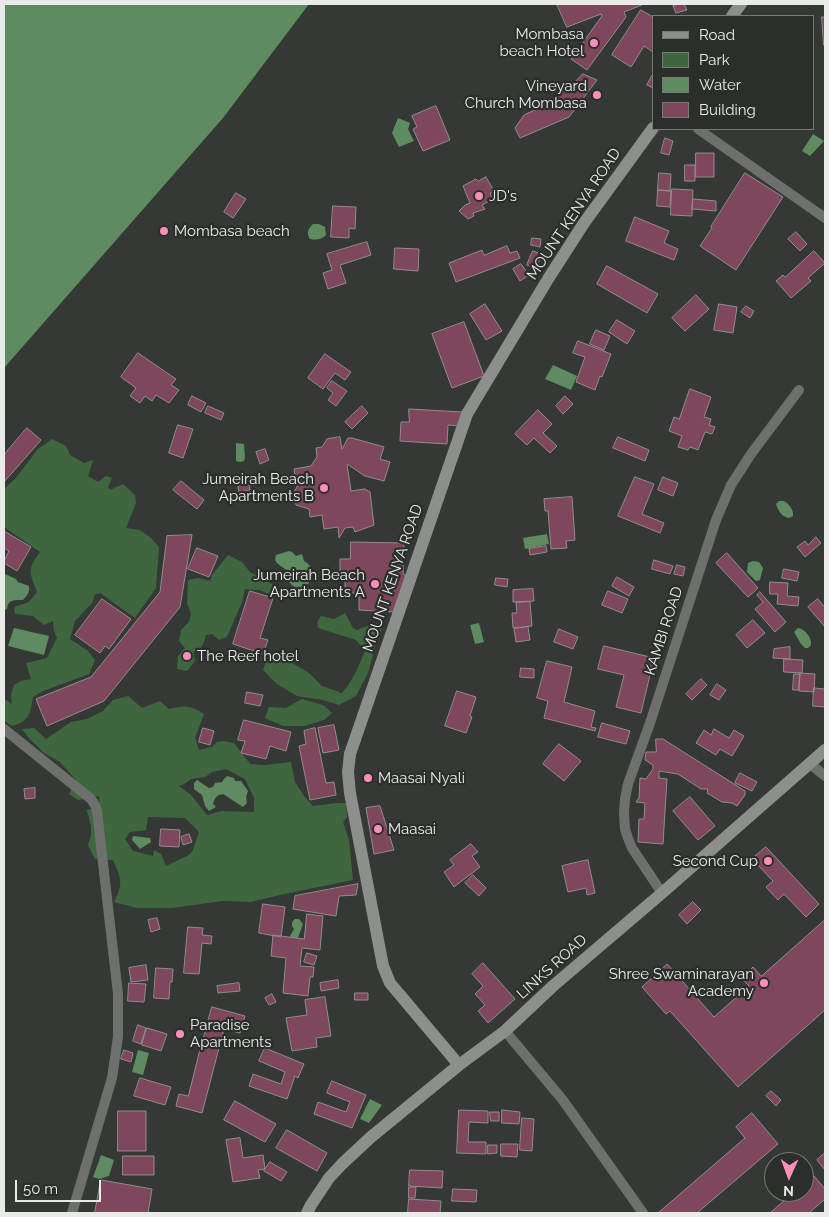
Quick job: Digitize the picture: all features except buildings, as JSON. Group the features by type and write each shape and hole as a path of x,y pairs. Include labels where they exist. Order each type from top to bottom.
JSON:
{"main road":[{"path":"733,15 741,4"},
{"name":"MOUNT KENYA ROAD","path":"459,1065 390,983 383,966 350,793 348,772 350,754 467,414 584,223 652,129"},
{"name":"LINKS ROAD","path":"308,1213 311,1205 329,1178 371,1137 459,1065 505,1031 553,986 825,750"}],"street":[{"path":"699,130 825,218"},
{"name":"KAMBI ROAD","path":"662,893 632,848 625,829 624,799 628,784 650,723 716,520 727,494 751,454 799,390"},
{"path":"4,729 91,799 97,811 118,994 118,1037 112,1078 72,1213"},
{"path":"809,763 825,776"},
{"path":"505,1031 562,1099 643,1213"}],"green space":[{"path":"52,439 66,446 70,455 84,463 93,460 88,476 98,482 106,476 112,478 108,487 110,490 123,484 135,495 136,503 126,528 140,530 159,547 156,588 135,618 100,593 94,595 93,602 75,621 70,639 88,651 95,660 89,674 43,691 33,697 26,719 12,726 4,721 4,699 12,704 11,694 14,685 31,679 26,663 47,658 57,638 53,621 44,625 33,616 15,614 14,607 29,602 37,592 31,568 40,552 4,527 4,489 15,479 38,449"},
{"path":"228,555 242,562 250,572 281,589 282,599 259,590 245,589 242,602 227,637 219,640 212,634 206,635 201,648 193,652 195,661 187,671 177,669 178,656 185,648 179,641 181,630 189,622 191,614 187,603 188,580 198,578 210,581 212,575"},
{"path":"345,613 353,628 357,630 376,623 383,626 368,673 356,696 339,705 323,700 297,696 277,684 263,670 267,658 280,656 309,673 322,686 342,693 353,678 365,651 356,640 318,628 317,622 321,616 334,619"},
{"path":"128,696 142,708 160,701 169,709 183,706 191,707 204,714 195,738 199,750 212,747 217,742 223,741 234,743 250,764 265,765 291,762 295,782 313,806 346,803 347,817 343,822 349,840 353,880 251,902 223,901 172,908 137,908 114,902 119,890 120,881 113,860 95,859 88,845 91,826 87,810 100,807 99,796 78,800 69,794 76,780 60,762 44,753 22,729 34,728 46,739 71,722 87,719 103,711 113,700","holes":["226,769 245,779 254,798 254,812 222,811 207,815 191,795 179,786 191,779 205,777 212,772","148,817 185,818 199,832 192,852 166,866 161,854 154,850 153,856 133,851 125,839 130,832 146,830"]},
{"path":"302,699 323,705 332,713 324,720 305,726 283,726 265,718 269,707 286,708"}],"water":[{"path":"4,4 309,4 223,118 4,368"},
{"path":"398,118 410,123 408,129 414,141 399,147 392,133"},
{"path":"813,134 824,141 810,156 802,151"},
{"path":"313,224 325,227 326,235 319,239 310,239 308,231"},
{"path":"553,365 577,376 571,390 545,379"},
{"path":"236,443 244,444 244,461 236,461"},
{"path":"779,501 784,501 789,505 793,516 787,518 782,515 776,504"},
{"path":"547,534 549,544 525,549 523,538"},
{"path":"289,551 296,556 302,554 304,561 313,572 312,578 305,586 294,587 290,583 287,571 275,560 276,555"},
{"path":"753,561 759,562 763,568 760,580 756,581 747,572 748,563"},
{"path":"4,572 18,582 29,586 29,588 28,594 23,600 10,602 4,611"},
{"path":"479,623 484,642 475,644 470,625"},
{"path":"14,628 49,636 44,655 8,646"},
{"path":"798,628 803,630 809,637 811,645 808,648 801,644 794,632"},
{"path":"227,776 234,778 235,781 241,781 248,791 247,803 243,807 221,794 216,797 213,804 216,807 209,811 205,806 202,795 194,789 194,783 197,780 209,788 213,787 215,783 222,782"},
{"path":"133,836 150,838 151,842 140,849 132,840"},
{"path":"295,919 299,919 303,924 298,938 292,938 290,936 294,929 292,924"},
{"path":"138,1050 149,1053 143,1075 132,1072"},
{"path":"370,1099 382,1105 369,1123 360,1119"},
{"path":"101,1155 114,1160 109,1176 99,1179 93,1177"}],"place":[{"name":"Mombasa beach Hotel","path":"594,43"},
{"name":"Vineyard Church Mombasa","path":"597,95"},
{"name":"JD's","path":"479,196"},
{"name":"Mombasa beach","path":"164,231"},
{"name":"Jumeirah Beach Apartments B","path":"324,488"},
{"name":"Jumeirah Beach Apartments A","path":"375,584"},
{"name":"The Reef hotel","path":"187,656"},
{"name":"Maasai Nyali","path":"368,778"},
{"name":"Maasai","path":"378,829"},
{"name":"Second Cup","path":"768,861"},
{"name":"Shree Swaminarayan Academy","path":"764,983"},
{"name":"Paradise Apartments","path":"180,1034"}]}
